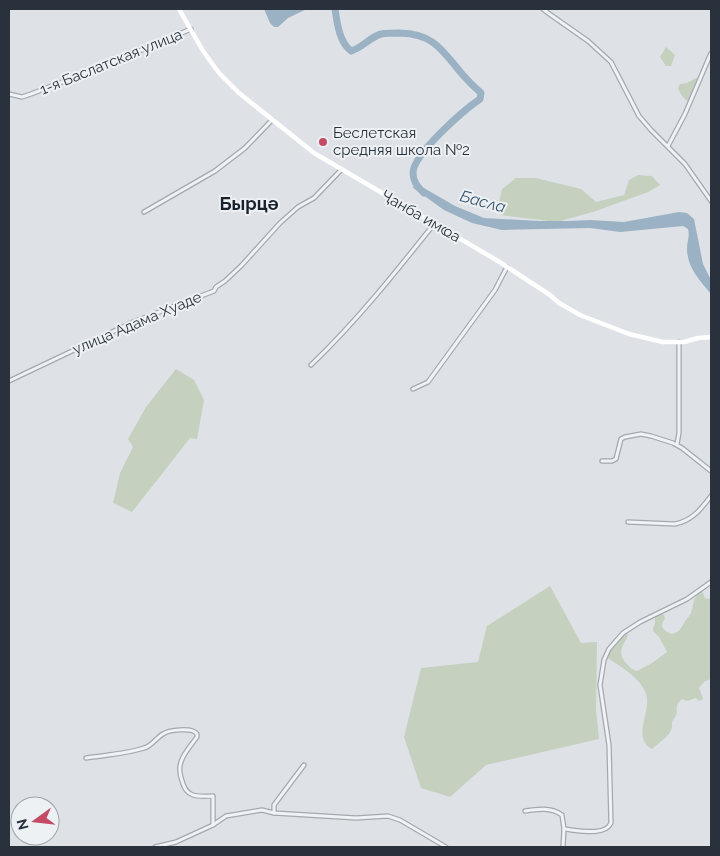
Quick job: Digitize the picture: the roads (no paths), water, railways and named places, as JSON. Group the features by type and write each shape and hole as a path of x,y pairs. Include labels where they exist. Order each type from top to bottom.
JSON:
{"street":[{"name":"Ҷанба имҩа","path":"179,9 203,51 219,73 239,93 314,153 341,170 507,268 580,315 629,334 664,342 679,342 711,337"},
{"path":"543,9 588,41 611,62 639,116 685,164 711,201"},
{"name":"1-я Баслатская улица","path":"9,94 22,97 31,94 191,29"},
{"path":"668,146 685,114 711,53"},
{"path":"144,212 215,171 245,148 272,120"},
{"name":"улица Адама Хуаде","path":"9,381 126,325 214,291 216,286 225,281 241,266 280,224 298,207 314,198 341,170"},
{"path":"311,365 371,302 434,224"},
{"path":"413,389 428,382 495,290 507,268"},
{"path":"677,444 679,342"},
{"path":"602,461 616,459 621,440 625,437 641,434 677,444 711,471"},
{"path":"628,522 681,523 694,516 711,496"},
{"path":"564,829 594,832 605,830 610,827 611,823 609,745 600,685 604,660 609,648 623,633 640,622 687,599 711,582"},
{"path":"86,758 146,748 163,734 170,731 191,730 197,734 197,738 184,755 180,773 188,793 199,796 213,796 213,825"},
{"path":"274,812 274,805 304,764"},
{"path":"524,811 538,809 553,810 562,816 564,829 563,847"},
{"path":"155,847 176,842 213,825 226,816 262,810 356,818 388,816 400,820 446,847"}],"water":[{"path":"264,9 307,9 288,18 278,27 274,27 270,23"},
{"path":"412,187 424,188 455,206 484,218 624,222 679,212 687,213 694,219 703,264 711,280 711,294 689,262 687,249 689,232 683,226 620,232 590,228 502,230 472,223 444,210"}],"waterway":[{"name":"Басла","path":"335,9 341,37 351,51 381,34 400,33 421,36 443,51 481,93 480,99 440,133 415,165 414,179 424,193"}],"place":[{"name":"Беслетская средняя школа №2","path":"323,142"}],"district":[{"name":"Бырцә","path":"249,204"}]}
